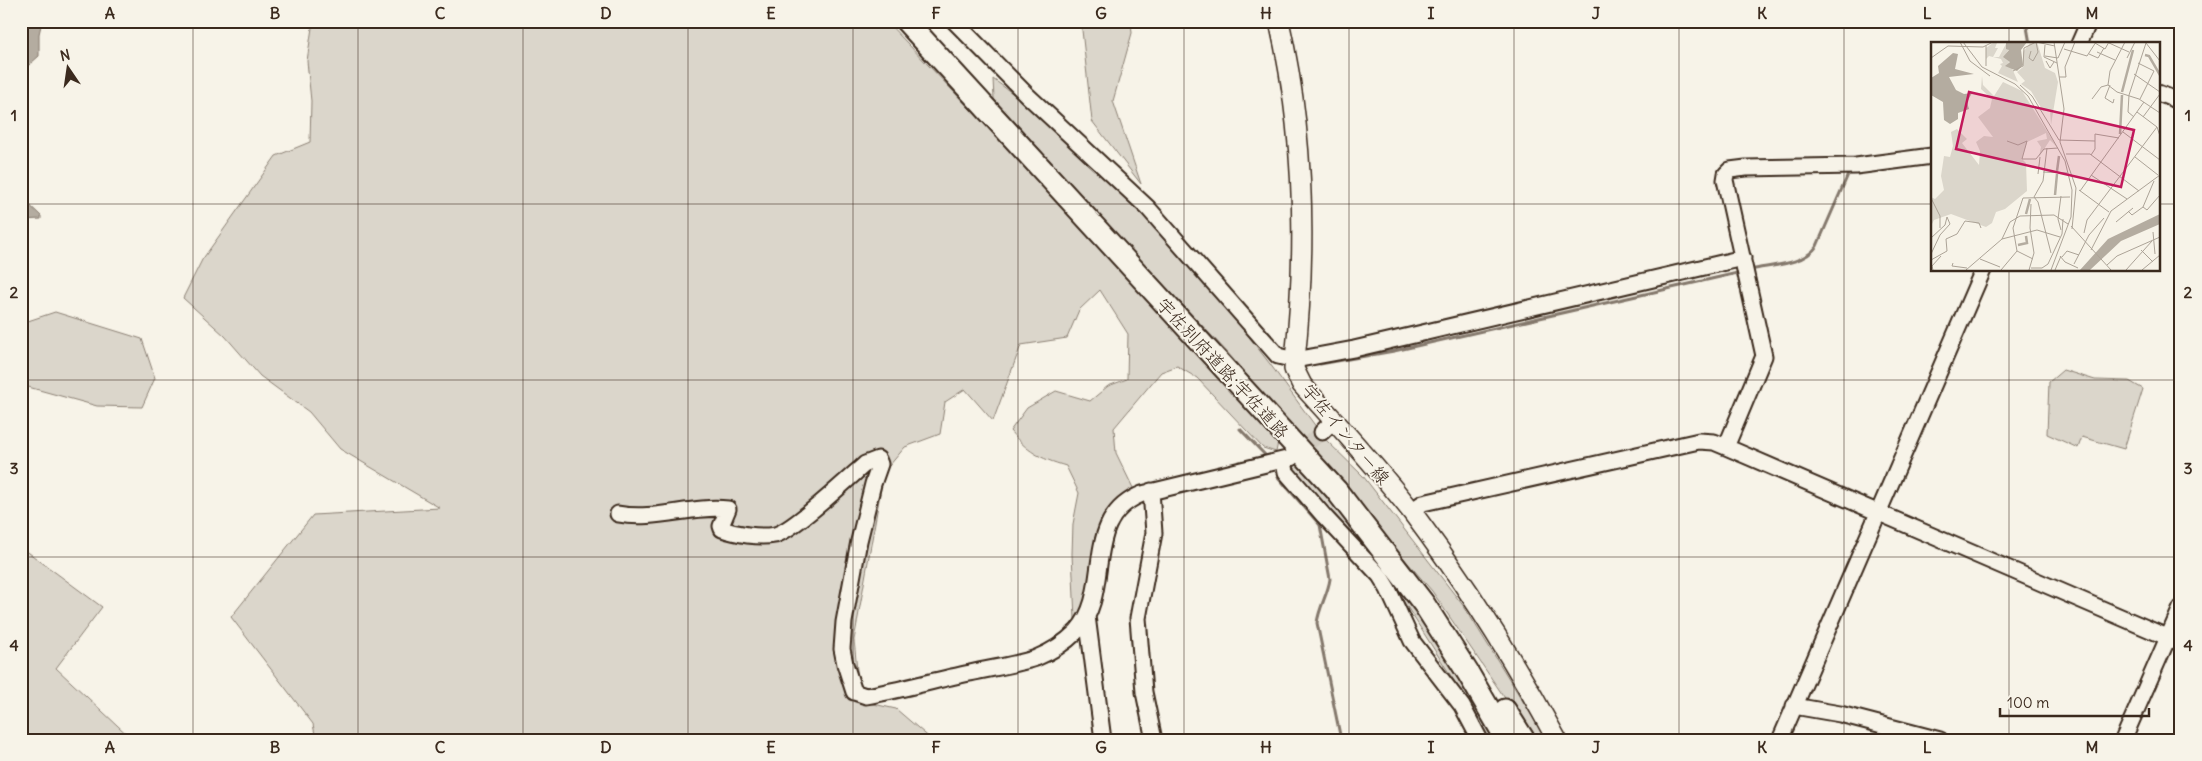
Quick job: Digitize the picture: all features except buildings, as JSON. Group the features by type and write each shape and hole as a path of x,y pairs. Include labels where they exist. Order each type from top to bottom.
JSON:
{"highway":[{"name":"宇佐別府道路;宇佐道路","path":"906,21 1336,490 1424,604 1446,637 1507,740"},
{"path":"1382,549 1408,574 1480,670 1524,740"}],"main road":[{"name":"宇佐インター線","path":"1279,21 1298,130 1302,195 1302,242 1294,369 1328,426 1411,511 1480,608 1531,692 1556,740"}],"street":[{"path":"954,21 1026,95 1148,208 1278,356 1295,360 1354,349 1743,258"},
{"path":"2080,42 2089,21"},
{"path":"2160,94 2181,102"},
{"path":"1726,447 1764,356 1724,179 1726,174 1730,170 1746,168 1856,166 1931,156"},
{"path":"1780,740 1983,271"},
{"path":"1411,511 1423,503 1699,441 1714,442 2174,640"},
{"path":"618,514 635,517 706,508 728,508 721,526 722,529 733,533 775,535 798,520 865,464 878,459 880,464 873,484 851,580 844,622 842,649 854,692 866,696 1035,658 1057,647 1078,630 1087,616 1091,605 1108,522 1122,505 1132,498 1151,491 1288,460 1286,472 1380,576 1412,641 1462,706 1480,740"},
{"path":"1151,491 1154,533 1138,618 1144,692 1154,740"},
{"path":"2123,740 2174,640 2181,608"},
{"path":"1087,616 1104,740"},
{"path":"1794,706 1840,714 1940,740"}],"shaded area":[{"path":"21,21 42,21 39,34 39,56 21,72"},
{"path":"313,21 886,21 1083,227 1278,442 1276,452 1263,448 1197,378 1177,366 1161,372 1114,428 1116,453 1134,490 1104,515 1086,604 1075,619 1072,554 1073,524 1079,493 1066,466 1035,453 1010,431 1027,408 1056,391 1090,401 1108,386 1127,379 1128,334 1100,290 1079,310 1067,338 1021,345 993,421 965,389 945,402 940,434 905,447 884,472 854,640 860,701 896,709 932,740 316,740 313,724 231,617 313,515 440,508 340,449 309,412 260,376 225,336 183,298 202,260 276,156 310,142 311,101 307,61"},
{"path":"1081,21 1131,21 1132,33 1113,101 1141,184 1092,121"},
{"path":"993,79 1102,159 1202,276 1325,439 1363,476 1465,608 1547,740 1531,740 1513,710 1432,591 1227,352 994,99"},
{"path":"21,197 41,216 41,219 21,220"},
{"path":"55,312 142,339 155,378 142,407 97,406 21,385 21,354 28,321"},
{"path":"2063,370 2095,380 2129,381 2143,389 2124,449 2082,437 2078,448 2047,434 2049,382"},
{"path":"1297,462 1401,584 1497,740 1484,740 1465,698 1390,580 1293,471"},
{"path":"21,547 102,607 56,668 133,740 21,740"}],"waterway":[{"path":"2026,21 2030,42"},
{"path":"1750,270 1796,261 1811,252 1817,246 1850,170"},
{"path":"1320,364 1394,351 1742,272"},
{"path":"1240,429 1266,456"},
{"path":"1278,477 1320,525 1330,579 1317,623 1341,740"}],"tunnel":[{"path":"1292,457 1322,432"}]}
